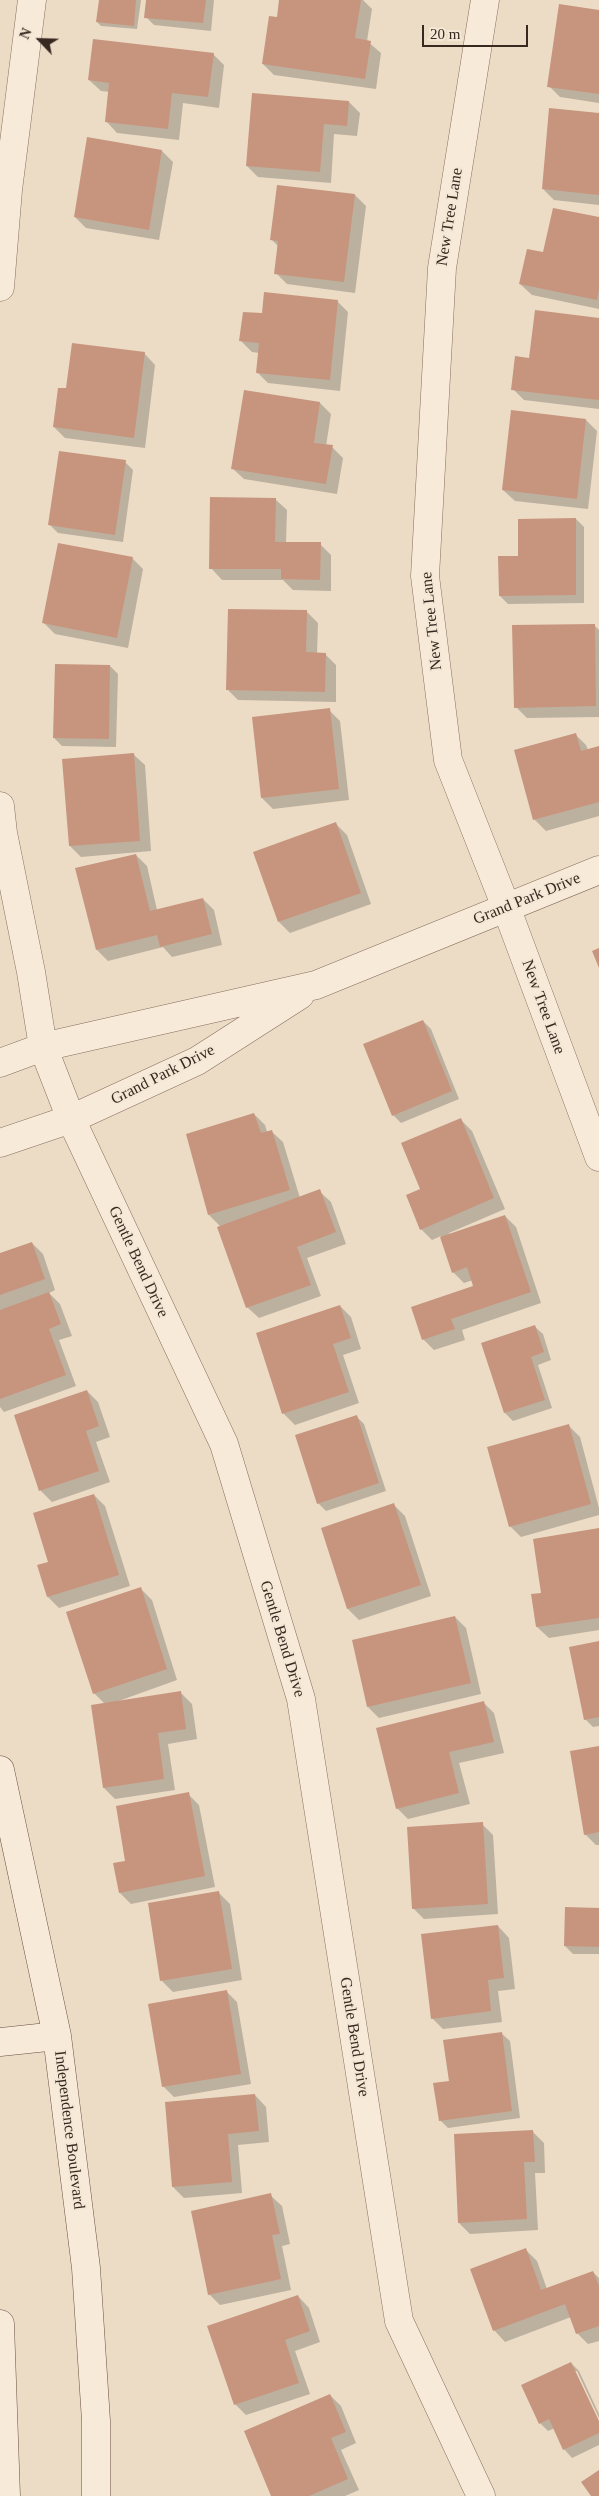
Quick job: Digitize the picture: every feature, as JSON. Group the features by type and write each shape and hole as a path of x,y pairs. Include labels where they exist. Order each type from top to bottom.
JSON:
{"street":[{"path":"0,287 8,190 32,0"},
{"name":"New Tree Lane","path":"485,0 442,268 425,576 448,760 506,907 599,1157"},
{"name":"Gentle Bend Drive","path":"0,806 3,833 31,972 43,1047 71,1120 224,1444 301,1699 399,2321 481,2496"},
{"name":"Grand Park Drive","path":"0,1063 43,1047 316,985 599,870"},
{"name":"Grand Park Drive","path":"0,1144 71,1120 197,1061 316,985"},
{"name":"Independence Boulevard","path":"0,1770 57,2036 86,2268 96,2421 96,2496"},
{"path":"0,2042 57,2036"},
{"path":"0,2324 6,2496"}],"building":[{"path":"99,0 136,0 134,26 96,22"},
{"path":"146,0 206,0 203,23 144,18"},
{"path":"279,0 361,0 355,38 371,41 365,79 262,64 269,16 277,17"},
{"path":"559,4 599,10 599,94 547,87"},
{"path":"93,39 214,53 208,97 172,93 168,129 105,122 109,83 88,80"},
{"path":"252,93 349,101 347,126 324,124 320,172 246,166"},
{"path":"549,108 599,113 599,195 542,189"},
{"path":"87,137 162,150 149,230 74,217"},
{"path":"277,185 355,194 344,282 274,274 278,241 270,240"},
{"path":"553,208 599,217 599,289 597,300 519,284 527,249 543,252"},
{"path":"264,292 338,300 330,380 256,373 259,343 239,341 243,312 262,313"},
{"path":"535,310 599,318 599,400 511,390 515,356 529,358"},
{"path":"72,343 145,352 134,438 53,427 58,388 66,388"},
{"path":"244,390 320,402 314,443 333,445 326,484 231,469"},
{"path":"511,410 586,419 577,499 502,490"},
{"path":"59,451 126,460 115,535 48,525"},
{"path":"210,497 276,498 275,542 321,542 320,580 281,579 281,569 209,569"},
{"path":"576,518 576,595 499,596 498,556 518,556 518,519"},
{"path":"58,543 133,557 117,638 42,623"},
{"path":"228,609 307,610 306,652 326,653 325,692 226,690"},
{"path":"595,624 596,706 514,708 512,625"},
{"path":"55,664 110,665 109,739 53,738"},
{"path":"330,708 339,789 261,798 252,717"},
{"path":"576,733 581,751 599,746 599,802 533,820 514,750"},
{"path":"134,753 140,841 69,846 62,759"},
{"path":"336,822 361,893 278,922 253,852"},
{"path":"136,854 150,911 203,898 212,934 160,947 157,935 96,950 75,868"},
{"path":"599,948 599,968 592,951"},
{"path":"423,1020 452,1091 392,1116 363,1044"},
{"path":"254,1113 261,1133 272,1130 290,1190 208,1215 186,1134"},
{"path":"461,1118 494,1198 420,1230 406,1195 420,1189 401,1143"},
{"path":"320,1189 336,1232 297,1247 311,1285 246,1308 217,1227"},
{"path":"505,1215 531,1292 451,1319 455,1329 422,1340 411,1307 473,1286 467,1267 452,1273 440,1237"},
{"path":"32,1242 45,1279 0,1295 0,1253"},
{"path":"49,1292 61,1324 49,1329 66,1375 0,1399 0,1310"},
{"path":"340,1305 351,1338 333,1344 349,1392 282,1414 256,1333"},
{"path":"535,1325 544,1352 531,1357 545,1400 504,1413 481,1343"},
{"path":"87,1390 99,1426 86,1431 99,1471 39,1491 14,1415"},
{"path":"357,1415 379,1483 317,1504 295,1435"},
{"path":"569,1424 591,1504 509,1527 487,1447"},
{"path":"94,1494 119,1575 47,1597 37,1565 48,1562 33,1513"},
{"path":"394,1503 421,1585 347,1609 321,1528"},
{"path":"599,1528 599,1618 536,1627 531,1594 541,1593 533,1539"},
{"path":"141,1587 167,1669 93,1694 66,1612"},
{"path":"455,1616 471,1683 367,1707 352,1640"},
{"path":"599,1641 599,1717 584,1720 569,1647"},
{"path":"181,1691 186,1729 158,1733 164,1779 103,1788 91,1705"},
{"path":"484,1701 494,1742 449,1752 459,1793 396,1809 376,1728"},
{"path":"599,1746 599,1832 584,1835 570,1751"},
{"path":"189,1792 205,1876 119,1893 113,1863 125,1861 116,1806"},
{"path":"483,1822 488,1904 412,1909 407,1827"},
{"path":"219,1891 232,1969 160,1981 148,1903"},
{"path":"565,1907 599,1908 599,1947 564,1946"},
{"path":"498,1925 504,1978 488,1980 491,2011 431,2019 421,1934"},
{"path":"227,1990 241,2074 162,2087 148,2004"},
{"path":"502,2032 512,2111 439,2121 433,2083 449,2081 443,2040"},
{"path":"255,2094 259,2131 228,2134 232,2182 172,2187 165,2102"},
{"path":"533,2130 535,2162 524,2162 527,2219 458,2223 454,2134"},
{"path":"271,2193 280,2234 272,2235 281,2279 208,2295 191,2211"},
{"path":"526,2248 541,2290 593,2271 599,2286 599,2326 576,2334 565,2304 493,2331 470,2269"},
{"path":"298,2295 310,2331 285,2340 299,2383 234,2405 207,2326"},
{"path":"571,2362 599,2421 599,2433 563,2450 549,2419 539,2424 521,2385"},
{"path":"330,2394 346,2432 331,2438 348,2479 309,2496 271,2496 244,2431"},
{"path":"599,2470 599,2496 591,2496 581,2482"}]}
